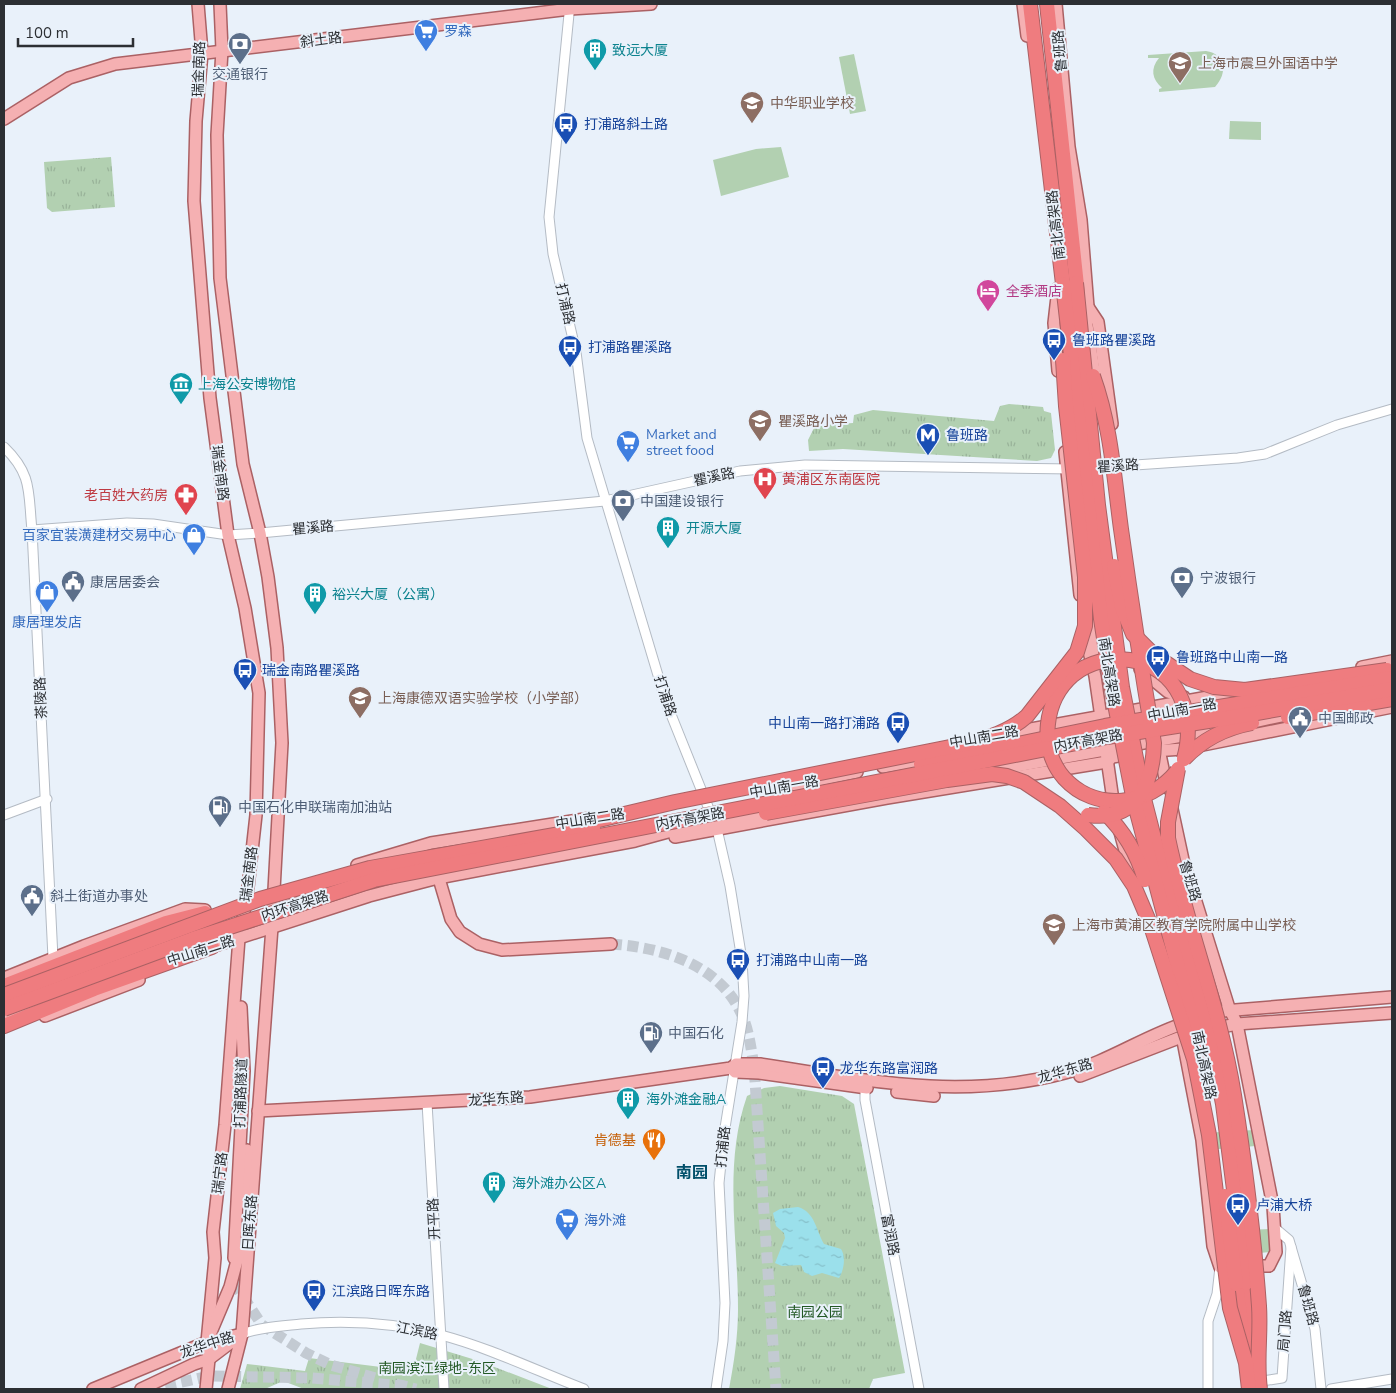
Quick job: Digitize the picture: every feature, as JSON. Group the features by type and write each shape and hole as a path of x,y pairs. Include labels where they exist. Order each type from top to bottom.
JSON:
{"highway":[{"name":"南北高架路","path":"1030,4 1066,285 1101,619 1112,689 1136,811 1202,1050 1251,1364 1260,1389"},
{"name":"南北高架路","path":"1047,4 1066,285"},
{"path":"1060,806 1095,816 1116,813 1140,797 1154,760 1154,744 1127,574 1113,460 1104,406 1093,376 1066,285"},
{"path":"1066,285 1062,336 1066,406 1086,594 1085,626 1064,684 1051,707 1047,734 1050,751 1063,777 1114,821 1138,857 1178,992 1194,1058 1209,1135 1230,1308 1251,1364"},
{"path":"1093,376 1116,580 1125,616 1155,669"},
{"path":"1139,642 1179,673 1214,687"},
{"path":"1035,708 1076,652"},
{"path":"537,838 675,802 965,744 1006,730 1018,723 1064,684 1093,664 1111,660 1136,661 1155,669 1172,683 1184,702 1190,724 1189,741 1181,764 1168,822 1168,838 1220,1030 1234,1094 1252,1232 1259,1309 1251,1364"},
{"path":"1172,683 1245,690 1392,669"},
{"name":"内环高架路","path":"4,995 260,899 370,868 880,773 1105,726 1392,678"},
{"name":"内环高架路","path":"4,1009 193,939 374,880 1106,737 1392,689"},
{"path":"1079,790 1108,801 1134,800 1156,791 1202,742 1229,729 1392,699"},
{"path":"678,821 738,818 947,780 992,774 1007,776 1024,782 1060,806 1116,859 1134,886 1151,926 1194,1058"},
{"path":"4,986 166,923 209,912"},
{"path":"4,1026 115,982 212,947"},
{"name":"南北高架路","path":"1247,1386 1251,1364"}],"main road":[{"name":"瑞金南路","path":"198,4 202,53 196,121 194,201 210,398 228,535 245,608 259,693 256,816 248,896 239,938"},
{"name":"瑞金南路","path":"220,4 222,50 218,135 220,278 243,464 260,533 277,648 282,743 272,927"},
{"name":"斜土路","path":"4,119 56,85 91,70 115,64 570,6 651,4"},
{"path":"1023,4 1056,251 1066,285 1065,326 1097,645 1095,676"},
{"name":"鲁班路","path":"1056,4 1069,147 1081,220 1088,307 1087,325 1113,466 1116,539 1137,666 1149,710 1154,745 1183,860 1229,1008 1237,1024 1276,1229 1276,1252 1269,1266 1220,1267"},
{"path":"1066,285 1054,323 1066,470 1086,648 1095,676 1098,700 1110,719 1134,738 1154,745 1183,749 1392,707"},
{"path":"1130,622 1147,646 1202,685 1224,691 1240,691"},
{"name":"中山南一路","path":"1149,710 1392,661"},
{"path":"1137,666 1168,692 1193,700"},
{"name":"中山南一路","path":"1149,710 1173,712 1392,673"},
{"name":"中山南二路","path":"716,825 1107,762 1112,757 1154,745 1392,694"},
{"name":"中山南二路","path":"4,995 248,896 431,843 707,801 721,788 901,752 1077,721 1110,719 1149,710"},
{"path":"1110,719 1102,729 1114,806 1124,852 1180,1030 1202,1140 1213,1246 1220,1267"},
{"name":"中山南一路","path":"707,801 1102,729 1110,719"},
{"path":"1030,742 1077,721"},
{"name":"中山南二路","path":"4,1017 272,927 369,896 438,878 634,841 669,838 716,825 1105,750 1154,745"},
{"path":"1025,765 1072,768"},
{"path":"431,843 438,878 451,919 460,932 479,944 502,950 611,944"},
{"name":"中山南二路","path":"4,978 185,909 209,912"},
{"name":"日晖东路","path":"242,1334 272,927"},
{"path":"238,958 239,938"},
{"path":"4,1032 138,980 212,947"},
{"name":"瑞宁路","path":"206,1389 207,1342 215,1258 213,1232 225,1125 238,958"},
{"name":"打浦路隧道","path":"234,1258 244,1071 238,958"},
{"name":"龙华东路","path":"258,1112 537,1096 760,1064 865,1084 957,1088 1036,1080 1094,1064 1180,1030 1229,1008 1392,997"},
{"name":"龙华东路","path":"1180,1030 1392,1013"},
{"name":"日晖东路","path":"207,1342 230,1287 239,1255 250,1122 258,1112"},
{"name":"日晖东路","path":"215,1258 221,1294 219,1313"},
{"path":"228,1389 242,1334"},
{"name":"龙华中路","path":"93,1389 207,1342 242,1334"},
{"name":"龙华中路","path":"141,1389 194,1364 208,1360 242,1334"}],"street":[{"name":"打浦路","path":"570,6 549,217 553,254 576,352 587,438 666,702 716,825 730,886 742,960 744,996 720,1168 725,1303 716,1389"},
{"name":"瞿溪路","path":"32,530 127,523 153,524 228,535 260,533 605,501 740,471 805,465 1066,470 1265,454 1337,425 1392,409"},
{"name":"茶陵路","path":"4,447 18,461 27,479 32,530 47,799 53,958"},
{"path":"4,815 47,799"},
{"name":"富润路","path":"865,1084 867,1110 919,1389"},
{"name":"开平路","path":"427,1103 444,1389"},
{"name":"鲁班路","path":"1276,1229 1289,1240 1315,1328 1321,1389"},
{"name":"局门路","path":"1247,1386 1282,1378 1291,1246"},
{"path":"1220,1267 1237,1330 1247,1386"},
{"path":"1208,1389 1208,1320 1217,1294 1220,1267"},
{"name":"江滨路","path":"242,1334 290,1325 336,1323 385,1325 441,1335 584,1389"},
{"path":"1331,1389 1392,1379"}],"green space":[{"path":"1206,51 1218,56 1223,65 1222,76 1215,87 1159,92 1159,89 1162,88 1154,77 1153,70 1159,58 1148,58 1148,55"},
{"path":"854,54 866,111 850,114 839,57"},
{"path":"1230,121 1261,122 1261,140 1229,139"},
{"path":"781,147 789,177 721,196 713,160 756,149"},
{"path":"111,157 115,207 52,212 47,208 44,162"},
{"path":"1009,404 1043,407 1044,411 1051,413 1055,450 1051,458 1037,461 843,449 809,451 808,440 814,428 823,425 853,423 854,415 873,410 994,421 1000,406"},
{"name":"南园公园","path":"780,1086 842,1096 854,1104 905,1373 873,1379 869,1389 729,1389 738,1319 734,1202 735,1148 747,1096 764,1088"},
{"path":"1254,1130 1256,1146 1206,1150 1204,1133"},
{"path":"1271,1229 1271,1252 1220,1256 1217,1231"},
{"name":"南园滨江绿地-东区","path":"420,1343 479,1361 552,1389 304,1389 283,1381 265,1389 240,1389 247,1364 305,1371 309,1358 413,1371"}],"water":[{"path":"798,1207 804,1209 812,1217 824,1244 841,1249 844,1256 844,1264 839,1278 822,1273 812,1276 804,1272 801,1265 782,1266 775,1263 785,1238 784,1233 776,1226 773,1213 780,1209"}],"tunnel":[{"path":"611,944 649,949 668,954 703,970 731,996 744,1019 754,1066 776,1389"},
{"path":"235,1265 240,1292 262,1325 306,1353 331,1365 379,1379"},
{"path":"149,1389 210,1376 312,1378 404,1386"},
{"path":"396,1384 416,1389"}],"place":[{"name":"罗森","path":"426,52"},
{"name":"交通银行","path":"240,65"},
{"name":"致远大厦","path":"595,71"},
{"name":"上海市震旦外国语中学","path":"1180,84"},
{"name":"中华职业学校","path":"752,124"},
{"name":"打浦路斜土路","path":"566,145"},
{"name":"全季酒店","path":"988,312"},
{"name":"鲁班路瞿溪路","path":"1054,361"},
{"name":"打浦路瞿溪路","path":"570,368"},
{"name":"上海公安博物馆","path":"181,405"},
{"name":"瞿溪路小学","path":"760,442"},
{"name":"鲁班路","path":"928,456"},
{"name":"Market and street food","path":"628,463"},
{"name":"黄浦区东南医院","path":"765,500"},
{"name":"老百姓大药房","path":"186,516"},
{"name":"中国建设银行","path":"623,522"},
{"name":"开源大厦","path":"668,549"},
{"name":"百家宜装潢建材交易中心","path":"194,556"},
{"name":"宁波银行","path":"1182,599"},
{"name":"康居居委会","path":"73,603"},
{"name":"康居理发店","path":"47,613"},
{"name":"裕兴大厦（公寓）","path":"315,615"},
{"name":"鲁班路中山南一路","path":"1158,678"},
{"name":"瑞金南路瞿溪路","path":"245,691"},
{"name":"上海康德双语实验学校（小学部）","path":"360,719"},
{"name":"中国邮政","path":"1300,739"},
{"name":"中山南一路打浦路","path":"898,744"},
{"name":"中国石化申联瑞南加油站","path":"220,828"},
{"name":"斜土街道办事处","path":"32,917"},
{"name":"上海市黄浦区教育学院附属中山学校","path":"1054,946"},
{"name":"打浦路中山南一路","path":"738,981"},
{"name":"中国石化","path":"651,1054"},
{"name":"龙华东路富润路","path":"823,1089"},
{"name":"海外滩金融A","path":"628,1120"},
{"name":"肯德基","path":"654,1161"},
{"name":"海外滩办公区A","path":"494,1204"},
{"name":"卢浦大桥","path":"1238,1226"},
{"name":"海外滩","path":"567,1241"},
{"name":"江滨路日晖东路","path":"314,1312"}],"district":[{"name":"南园","path":"692,1173"}]}
